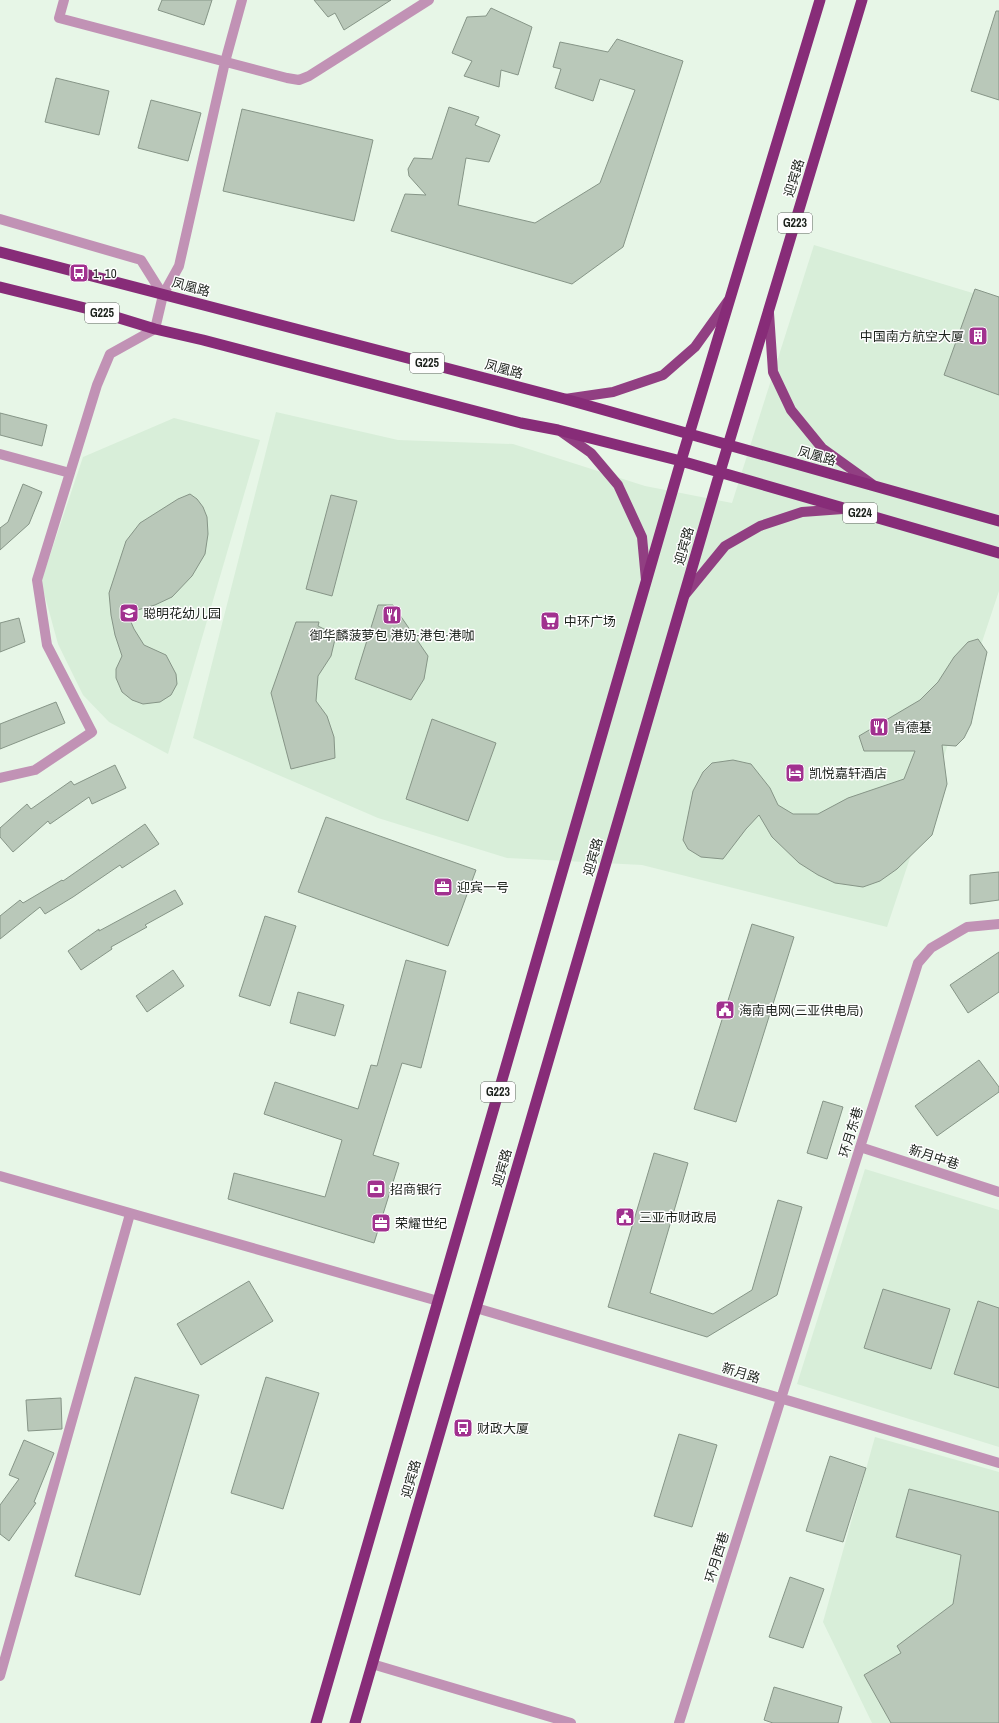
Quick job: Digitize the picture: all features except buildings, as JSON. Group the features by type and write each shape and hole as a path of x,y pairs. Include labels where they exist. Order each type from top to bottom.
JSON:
{"highway":[{"name":"迎宾路","path":"316,1723 681,461 820,0"},
{"name":"迎宾路","path":"355,1723 720,472 862,0"},
{"name":"凤凰路","path":"0,252 565,399 999,521"},
{"name":"G225","path":"0,287 93,310 155,329 203,340 521,423 558,430 681,461"},
{"name":"G224","path":"681,461 999,553"}],"main road":[{"path":"565,399 613,392 662,374 695,347 731,296"},
{"path":"769,311 773,372 791,410 822,448 875,487"},
{"path":"558,430 591,452 618,485 642,537 646,582"},
{"path":"684,596 726,546 760,526 802,512 847,509"}],"street":[{"path":"64,0 59,18 299,80 309,76 429,0"},
{"path":"0,778 35,770 92,732 47,645 37,580 97,385 110,354 155,329 163,295 179,266 225,62 242,0"},
{"path":"0,219 141,260 163,295"},
{"path":"0,454 70,473"},
{"name":"环月东巷","path":"780,1398 918,963 931,948 968,927 999,924"},
{"name":"新月中巷","path":"860,1147 999,1192"},
{"path":"0,1176 438,1301"},
{"path":"0,1676 130,1214"},
{"name":"新月路","path":"476,1308 999,1463"},
{"name":"环月西巷","path":"679,1723 780,1398"},
{"path":"372,1664 571,1723"}],"shaded area":[{"path":"814,245 999,301 999,591 887,927 642,865 507,858 378,818 193,738 276,412 398,440 513,444 645,486 732,503"},
{"name":"聪明花幼儿园","path":"174,418 260,440 168,754 109,722 83,695 58,644 41,582 83,457"},
{"path":"865,1169 999,1210 999,1447 797,1384"},
{"path":"875,1437 999,1472 999,1723 872,1723 823,1622"}],"place":[{"name":"1, 10","path":"79,273"},
{"name":"中国南方航空大厦","path":"978,336"},
{"name":"聪明花幼儿园","path":"129,613"},
{"name":"御华麟菠萝包 港奶·港包·港咖","path":"392,615"},
{"name":"中环广场","path":"550,621"},
{"name":"肯德基","path":"879,727"},
{"name":"凯悦嘉轩酒店","path":"795,773"},
{"name":"迎宾一号","path":"443,887"},
{"name":"海南电网(三亚供电局)","path":"725,1010"},
{"name":"招商银行","path":"376,1189"},
{"name":"三亚市财政局","path":"625,1217"},
{"name":"荣耀世纪","path":"381,1223"},
{"name":"财政大厦","path":"463,1428"}]}
